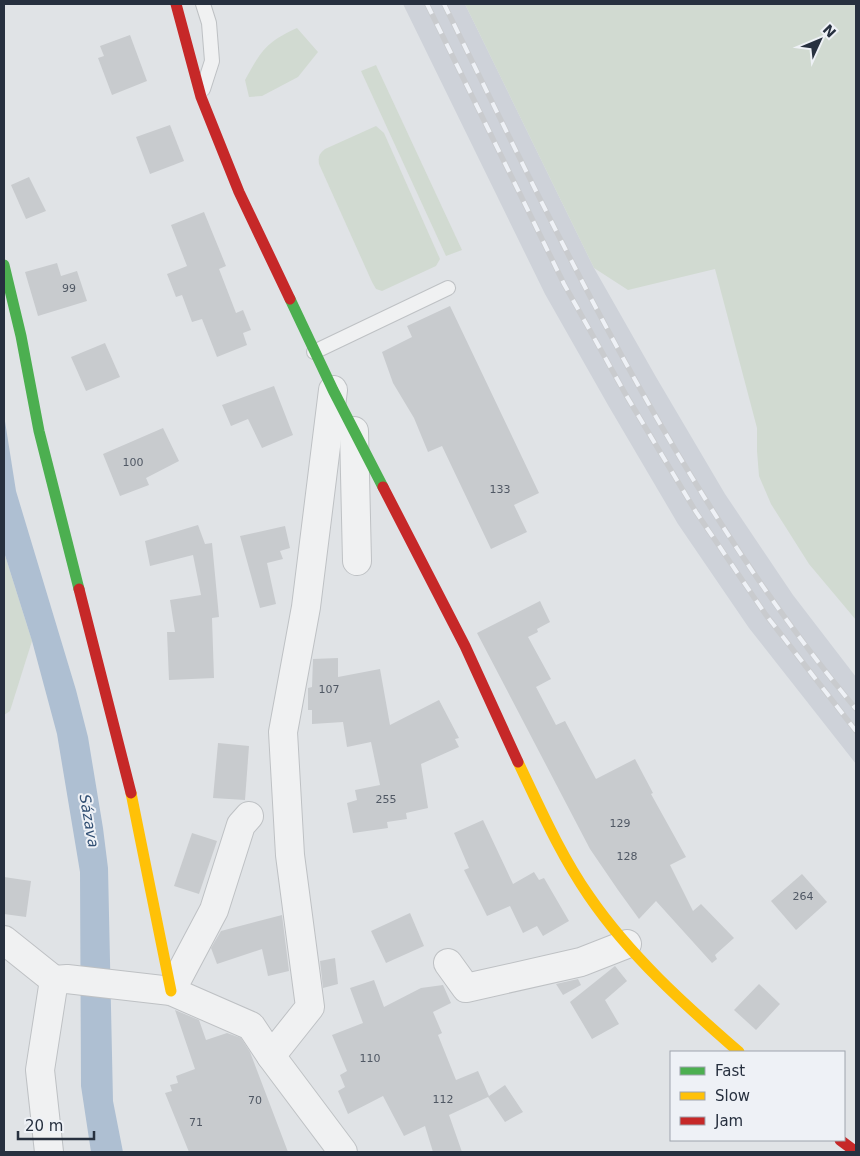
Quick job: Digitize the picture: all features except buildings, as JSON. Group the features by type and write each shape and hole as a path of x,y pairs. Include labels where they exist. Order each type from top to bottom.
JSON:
{"street":[{"path":"176,4 201,96 239,192 314,352 465,646 557,845 589,897 627,944 679,999 738,1051"},
{"path":"4,265 21,336 38,430 137,815 171,991"},
{"path":"271,1056 310,1007 290,855 282,732 306,607 333,390"},
{"path":"354,431 358,561"},
{"path":"171,991 214,910 241,825 248,816"},
{"path":"4,940 60,979 171,991 251,1026 271,1056 343,1152"},
{"path":"448,963 466,988 582,962 627,944"},
{"path":"49,1152 40,1070 60,979"},
{"path":"841,1141 856,1152"}],"lane":[{"path":"201,96 212,61 210,23 203,4"},
{"path":"314,352 448,288"}],"shaded area":[{"path":"403,4 465,4 594,268 656,377 725,494 793,595 856,677 856,764 749,628 678,524 545,294"},
{"path":"465,4 856,4 856,620 809,564 771,504 759,476 757,428 715,269 628,290 594,268"},
{"path":"297,28 318,52 298,77 262,96 249,97 245,80 260,54 278,38"},
{"path":"376,65 462,250 446,256 361,71"},
{"path":"376,126 384,133 440,259 436,266 382,291 376,289 372,282 319,164 320,154 325,149"},
{"path":"4,552 32,641 10,711 4,715"}],"water":[{"name":"Sázava","path":"4,415 16,491 76,690 88,737 103,828 108,868 113,1101 123,1152 91,1152 81,1086 80,872 57,734 32,641 4,552"}],"railway":[{"path":"427,4 564,284 626,395 696,512 766,615 856,731"},
{"path":"444,4 581,279 629,369 680,458 734,544 793,628 856,709"}],"traffic: fast":[{"path":"4,265 21,336 39,431 79,589"},
{"path":"290,299 333,390 383,487"}],"traffic: slow":[{"path":"518,762 569,864 605,918 659,979 738,1051"},
{"path":"131,793 171,991"}],"traffic: jam":[{"path":"176,4 201,97 239,192 290,299"},
{"path":"383,487 465,646 518,762"},
{"path":"79,589 131,793"},
{"path":"841,1141 856,1152"}]}
